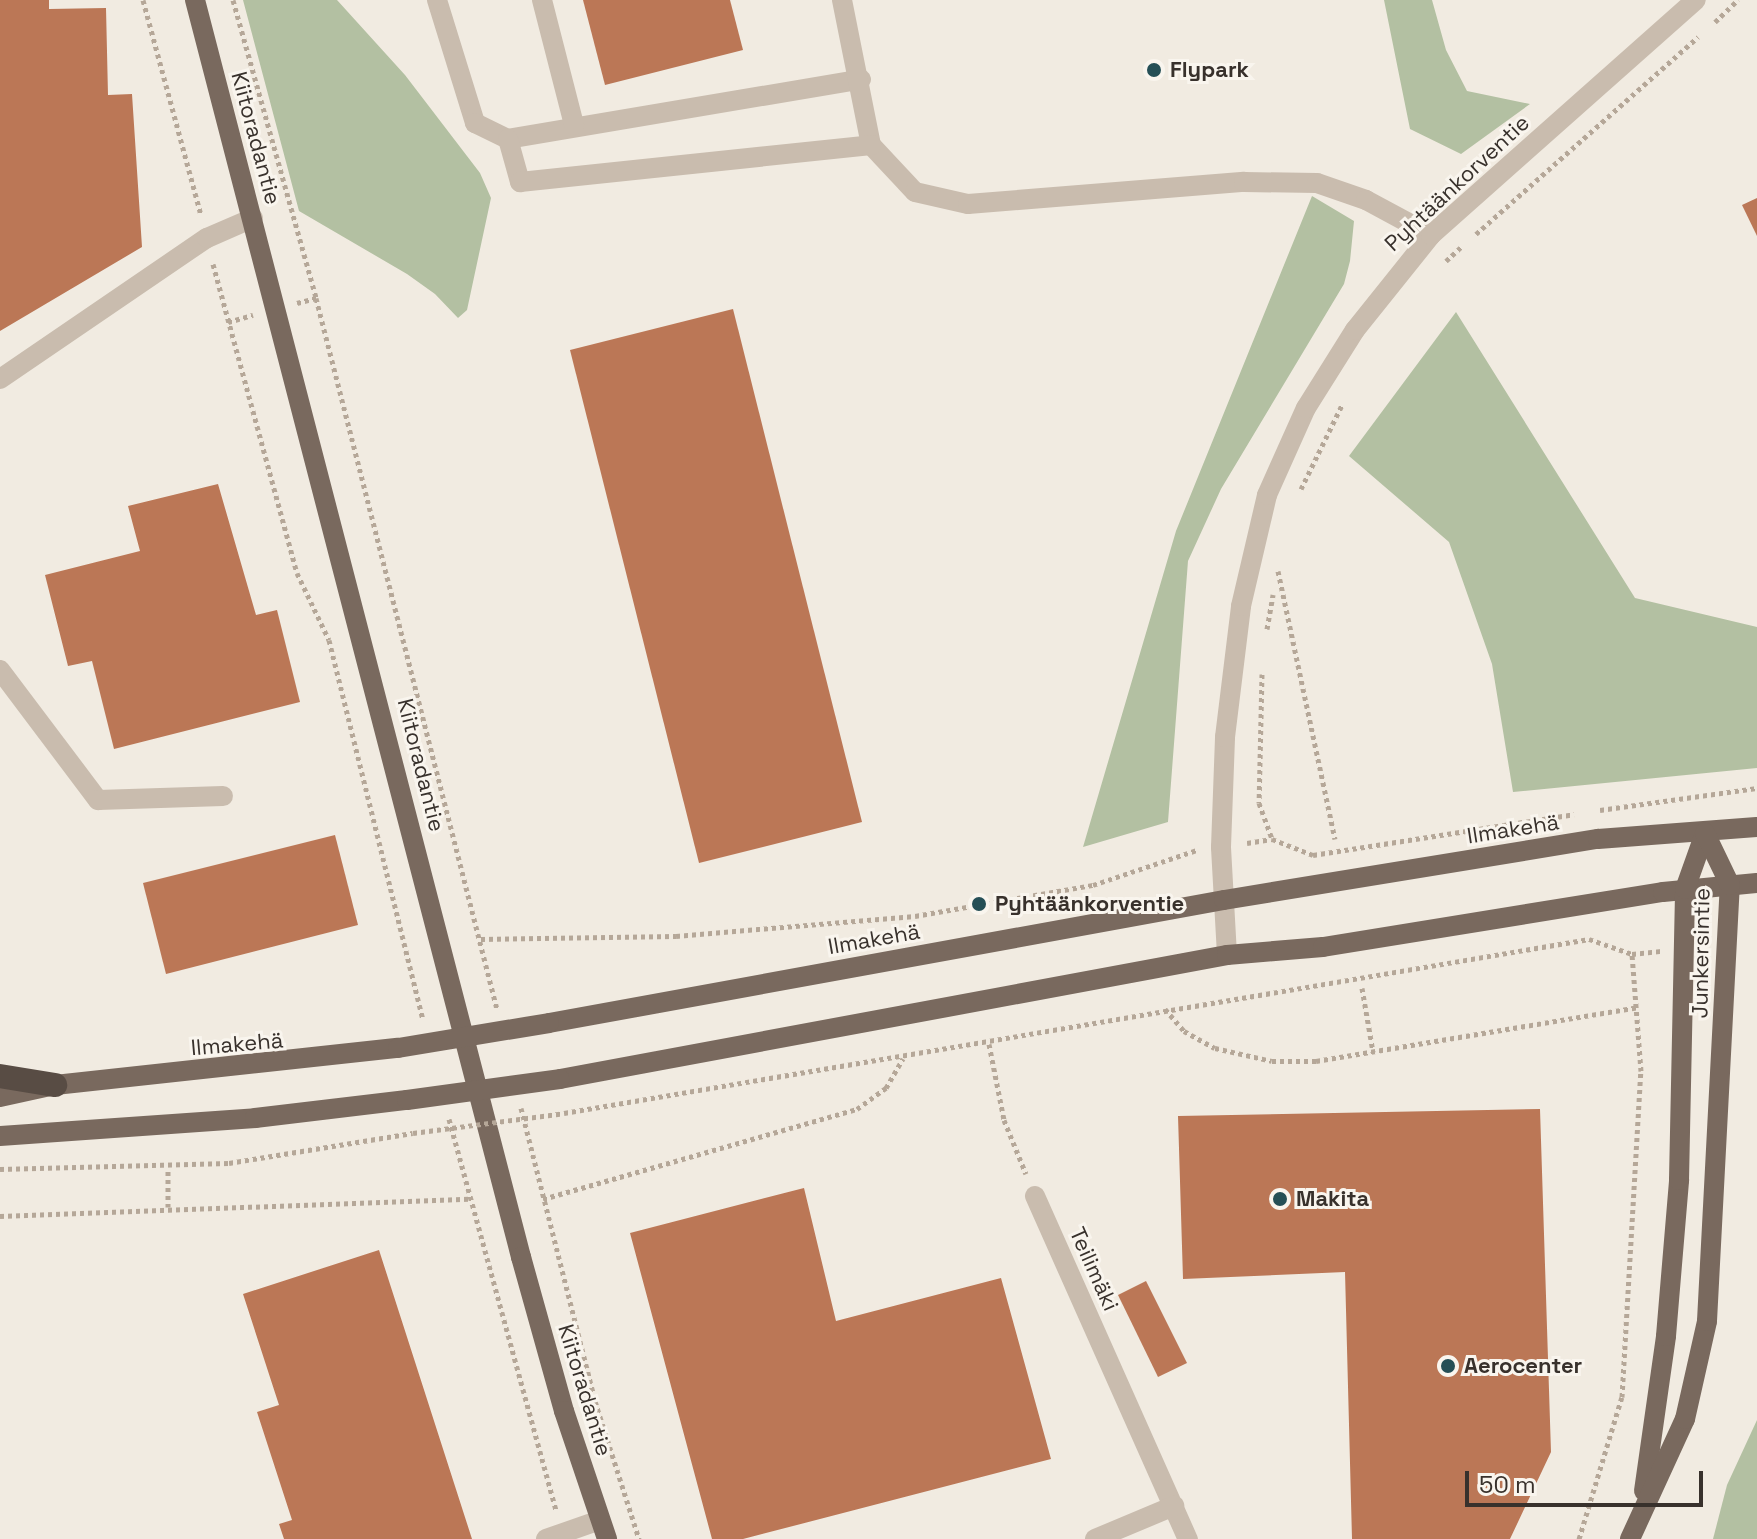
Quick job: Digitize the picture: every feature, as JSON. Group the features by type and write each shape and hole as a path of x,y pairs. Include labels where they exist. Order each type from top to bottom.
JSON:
{"highway":[{"path":"0,1076 55,1085"}],"main road":[{"name":"Kiitoradantie","path":"195,0 521,1257 603,1529"},
{"name":"Ilmakehä","path":"0,1097 55,1085 398,1048 1224,900 1598,839 1757,827"},
{"name":"Junkersintie","path":"1630,1539 1642,1505 1685,1419 1707,1321 1730,885 1705,833"},
{"name":"Junkersintie","path":"1642,1505 1666,1336 1679,1180 1685,889 1705,833"},
{"path":"0,1136 255,1118 560,1079 1227,955 1323,947 1685,889 1757,883"}],"street":[{"path":"437,0 475,123 508,139 574,125 861,79"},
{"path":"542,0 574,125"},
{"path":"842,0 861,79 871,145 915,192 968,204 1244,182 1317,183 1366,200 1431,235"},
{"name":"Pyhtäänkorventie","path":"1227,955 1221,847 1225,737 1241,606 1267,495 1306,408 1355,330 1431,235 1696,0"},
{"path":"508,139 520,182 871,145"},
{"path":"0,379 207,238 253,218"},
{"path":"0,670 98,800 223,796"},
{"name":"Teilimäki","path":"1035,1196 1188,1539"},
{"path":"1095,1539 1174,1506"},
{"path":"554,1536 603,1529"}],"path":[{"path":"143,0 297,573 329,640 427,1035"},
{"path":"233,0 316,298 499,1015"},
{"path":"1440,267 1738,0"},
{"path":"1298,496 1349,394"},
{"path":"1267,632 1281,555"},
{"path":"1277,570 1335,839"},
{"path":"1263,663 1256,736 1259,803 1272,839"},
{"path":"481,939 676,936 915,916 1093,885 1179,852 1272,839 1313,855 1757,788"},
{"path":"0,1169 168,1168 229,1163 413,1133 564,1113 989,1044 1165,1008 1589,939 1632,954 1684,949"},
{"path":"1579,1539 1622,1397 1641,1071 1632,954"},
{"path":"1362,988 1373,1052"},
{"path":"1165,1008 1184,1031 1215,1048 1272,1061 1373,1052 1637,1007"},
{"path":"989,1044 1004,1120 1035,1196"},
{"path":"543,1199 857,1109 886,1088 903,1058"},
{"path":"517,1092 595,1401 639,1539"},
{"path":"446,1109 554,1536"},
{"path":"168,1168 168,1207"},
{"path":"0,1216 168,1207 469,1199"}],"green space":[{"path":"243,0 337,0 405,75 480,173 491,198 467,310 458,318 435,294 407,274 299,211"},
{"path":"1384,0 1432,0 1446,50 1467,91 1530,104 1461,154 1410,129"},
{"path":"1312,196 1354,221 1350,261 1344,284 1221,489 1188,561 1168,822 1083,847 1176,531"},
{"path":"1456,312 1635,598 1757,627 1757,768 1513,792 1492,664 1449,542 1349,456"},
{"path":"1757,1420 1757,1539 1713,1539 1727,1485"}],"building":[{"path":"0,0 49,0 49,9 106,8 108,95 132,94 142,247 0,331"},
{"path":"583,0 730,0 743,50 605,85"},
{"path":"1757,198 1757,236 1742,205"},
{"path":"733,309 862,822 699,863 570,350"},
{"path":"218,484 256,615 277,610 300,702 114,749 92,661 68,666 45,575 140,551 128,506"},
{"path":"335,835 358,925 166,974 143,883"},
{"name":"Aerocenter","path":"1540,1109 1551,1452 1510,1539 1352,1539 1345,1272 1183,1279 1178,1116"},
{"path":"804,1188 836,1321 1001,1278 1051,1459 743,1539 712,1539 630,1233"},
{"path":"379,1250 472,1539 284,1539 279,1524 292,1520 257,1412 279,1405 243,1294"},
{"path":"1146,1281 1187,1363 1158,1377 1118,1295"}],"place":[{"name":"Flypark","path":"1154,70"},
{"name":"Pyhtäänkorventie","path":"979,904"},
{"name":"Makita","path":"1280,1199"},
{"name":"Aerocenter","path":"1448,1366"}]}
